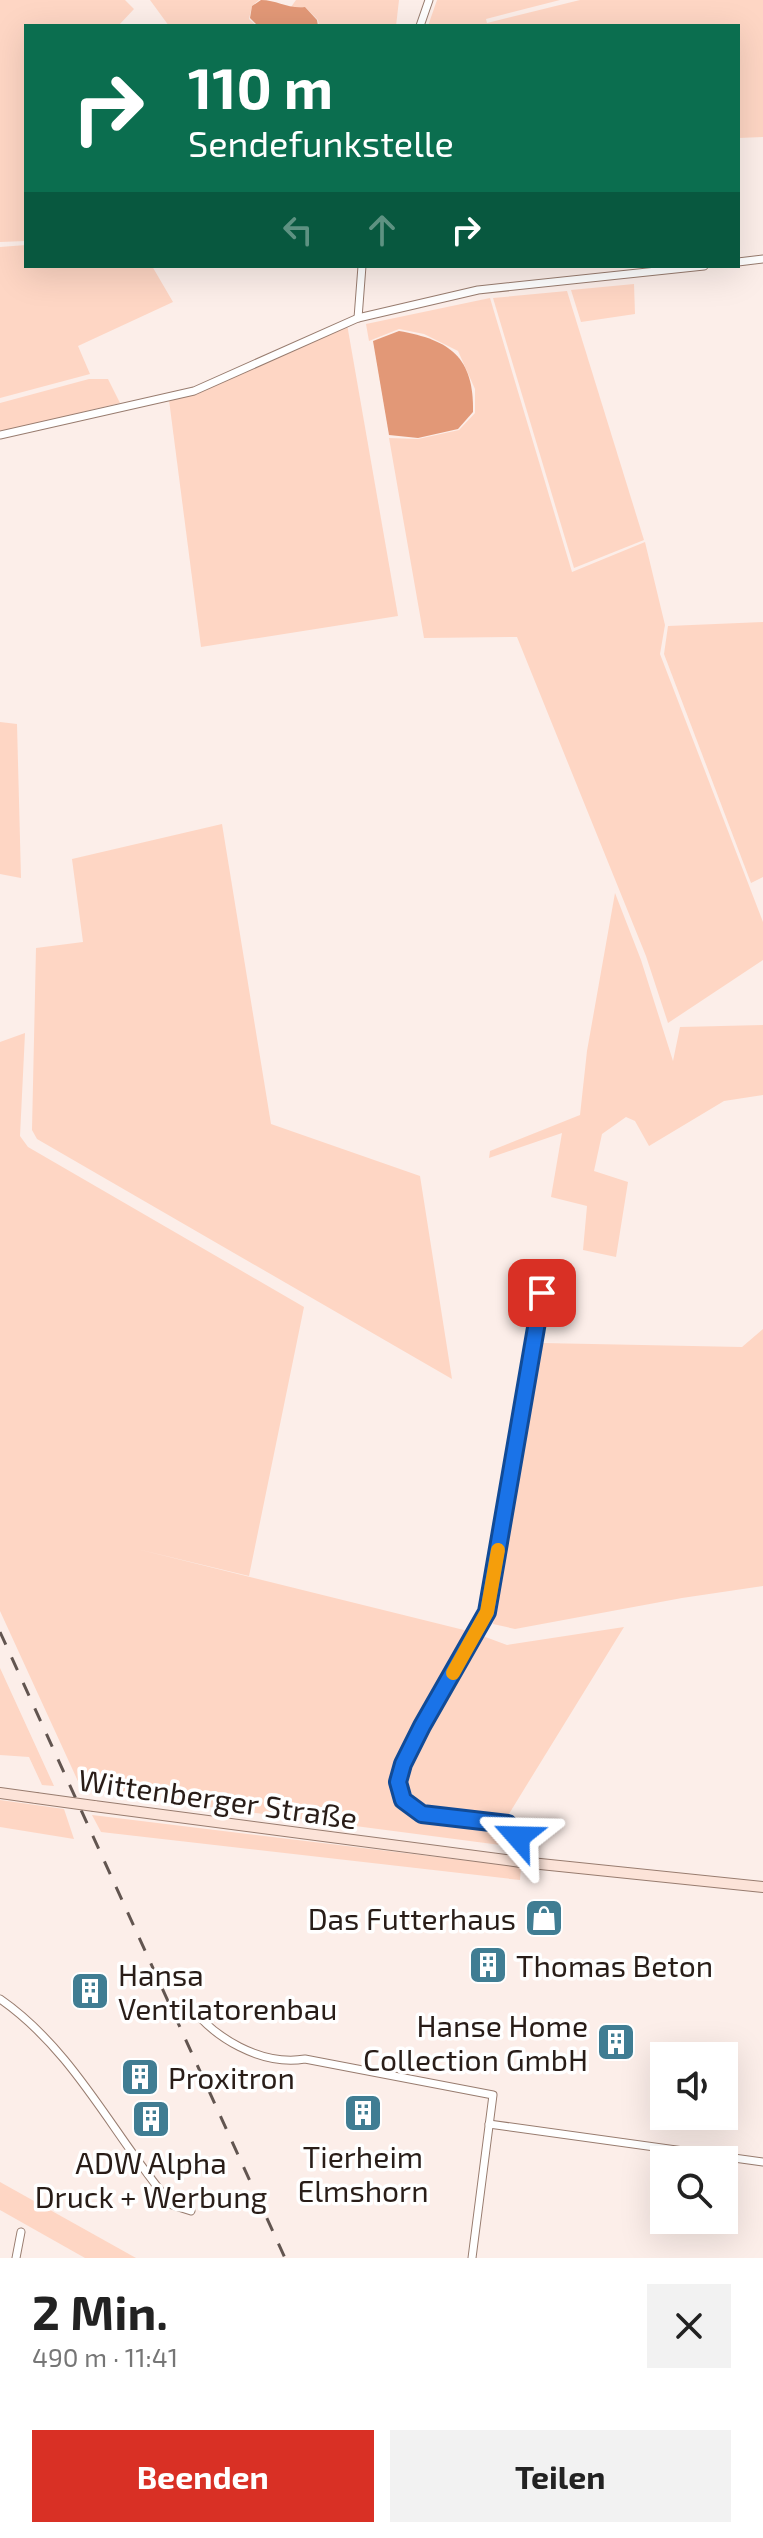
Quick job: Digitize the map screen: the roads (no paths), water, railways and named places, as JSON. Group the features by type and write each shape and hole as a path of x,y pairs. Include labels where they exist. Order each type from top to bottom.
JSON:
{"main road":[{"name":"Wittenberger Straße","path":"0,1793 521,1862 763,1887"}],"street":[{"path":"421,24 429,0"},
{"path":"740,262 763,259"},
{"path":"358,318 362,268"},
{"path":"0,435 194,391 358,318 478,290 685,268"},
{"path":"521,1862 518,1837 508,1824 422,1814 403,1800 398,1782 403,1764 422,1726 487,1612 542,1293"},
{"path":"0,1999 25,2018 65,2060 172,2205 191,2211"},
{"path":"188,2003 200,2020 214,2031 261,2055 287,2062 305,2059 493,2095 472,2258"},
{"path":"489,2124 763,2162"},
{"path":"16,2258 21,2232"}],"railway":[{"path":"0,1632 285,2258"}],"place":[{"name":"Das Futterhaus","path":"544,1918"},
{"name":"Thomas Beton","path":"488,1965"},
{"name":"Hansa Ventilatorenbau","path":"90,1991"},
{"name":"Hanse Home Collection GmbH","path":"616,2042"},
{"name":"Proxitron","path":"140,2077"},
{"name":"Tierheim Elmshorn","path":"363,2113"},
{"name":"ADW Alpha Druck + Werbung","path":"151,2119"}]}
